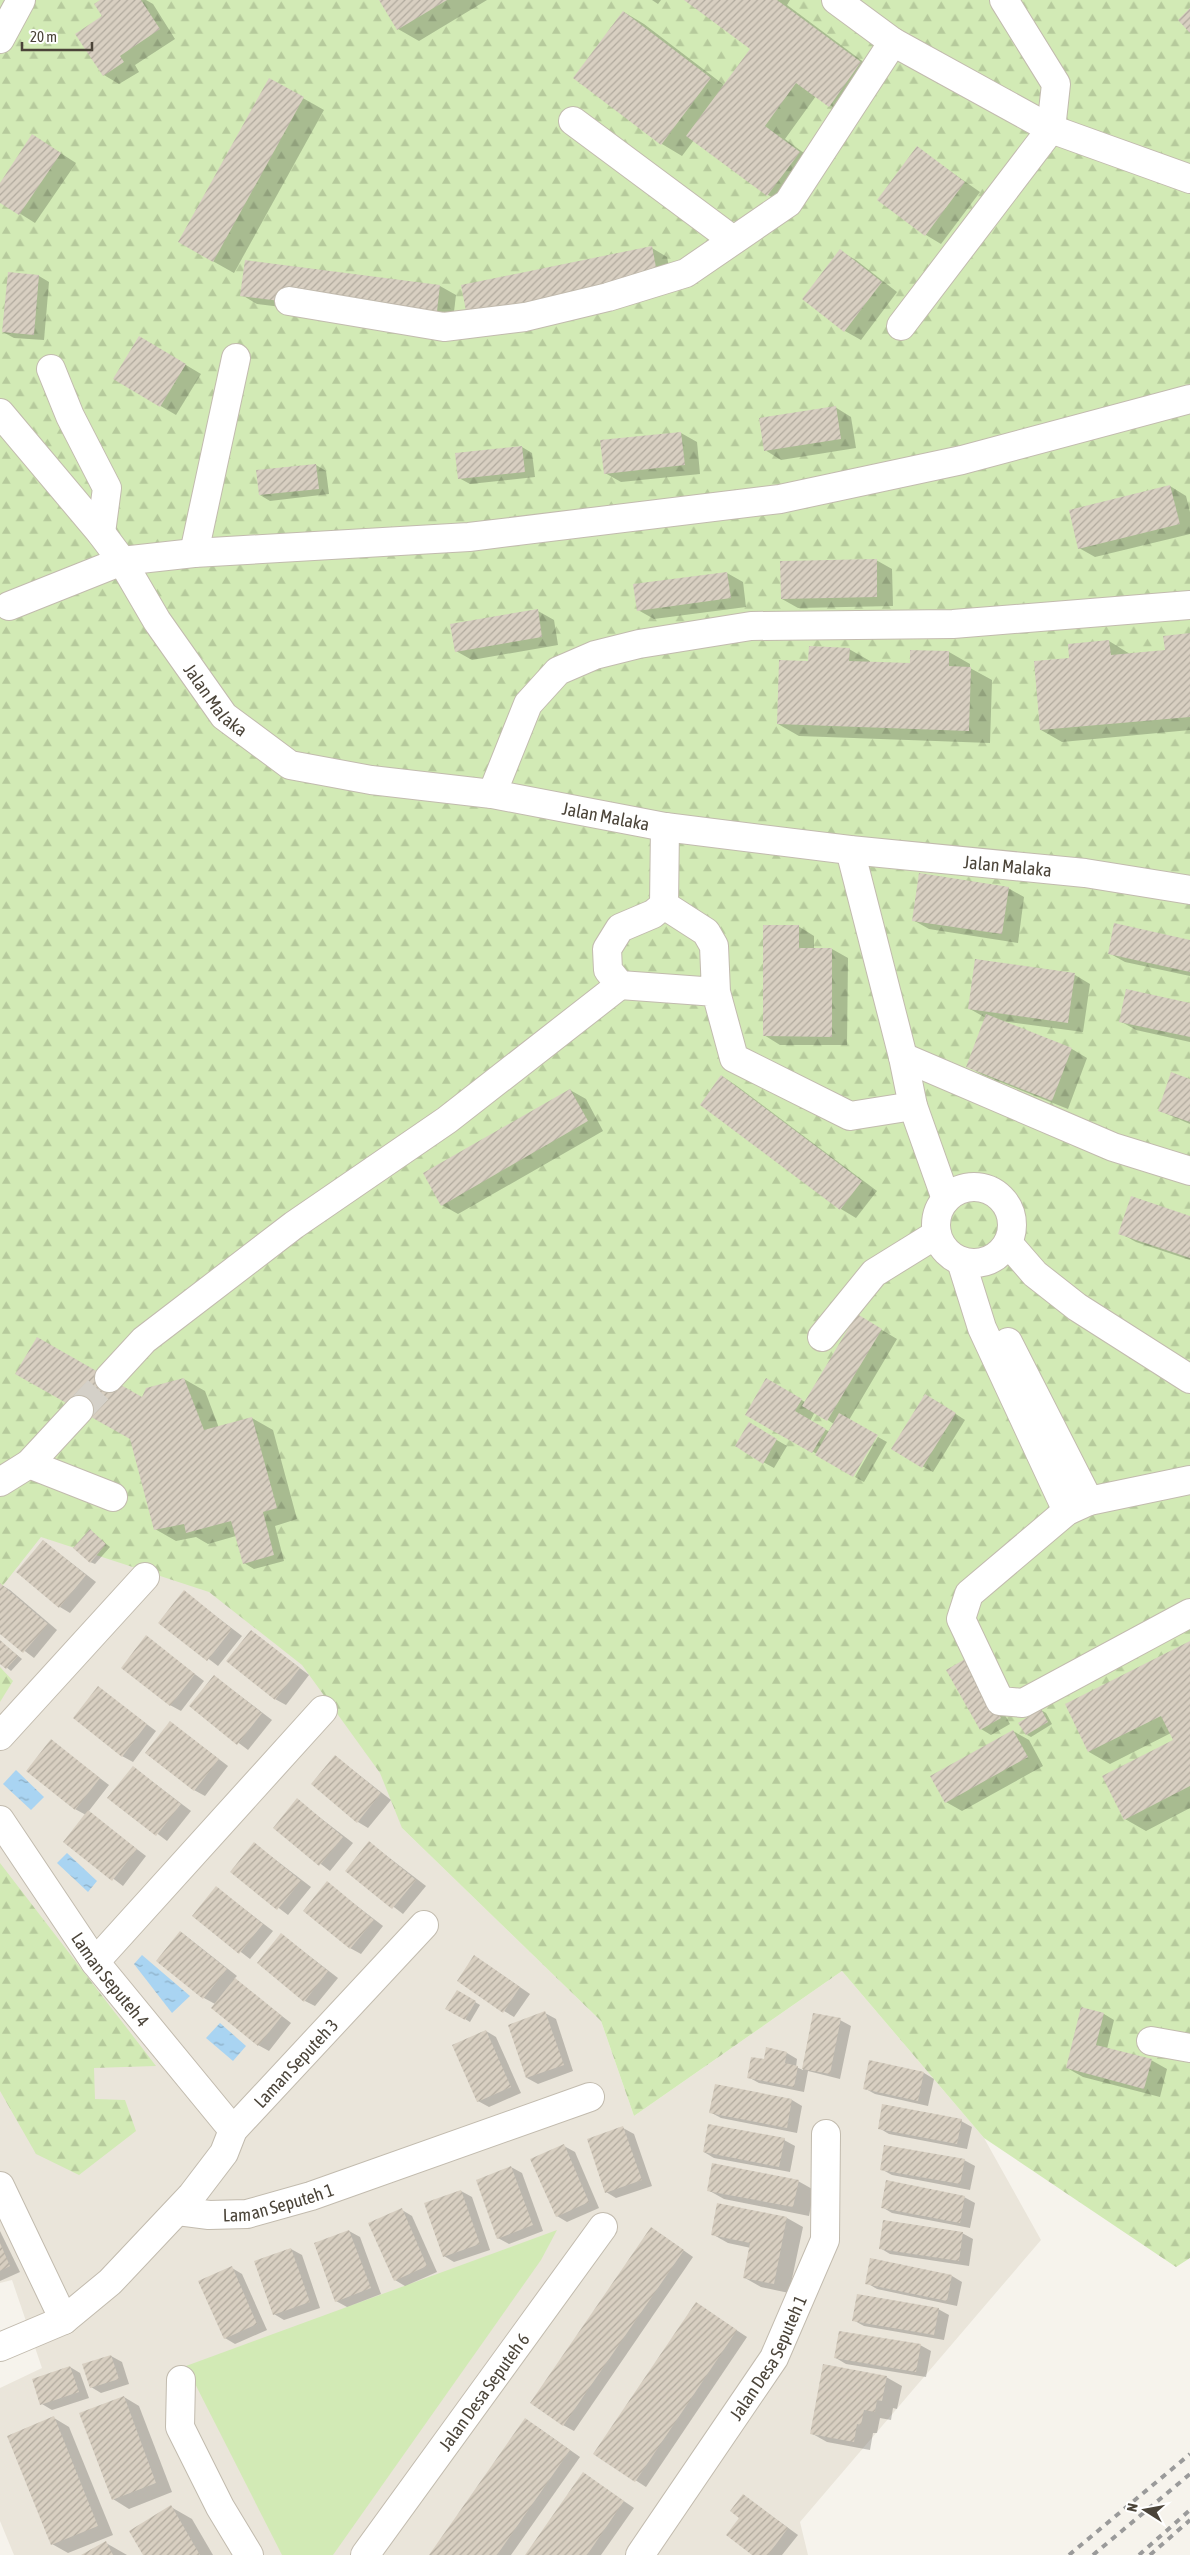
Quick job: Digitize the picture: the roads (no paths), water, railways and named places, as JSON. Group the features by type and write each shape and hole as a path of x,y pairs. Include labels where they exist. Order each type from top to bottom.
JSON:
{"street":[{"path":"0,39 21,0"},
{"path":"836,0 893,42 1051,129 1190,179"},
{"path":"901,326 1051,129 1056,84 1004,0"},
{"path":"289,302 444,327 525,317 608,298 686,273 788,203 893,42"},
{"path":"573,120 733,240"},
{"path":"194,553 236,358"},
{"path":"50,369 70,416 107,488 101,533"},
{"path":"9,606 122,561 194,553 469,537 780,500 962,460 1190,399"},
{"name":"Jalan Malaka","path":"0,413 101,533 122,561 157,620 224,716 290,765 371,780 492,794 665,827 850,850 1085,873 1190,890"},
{"path":"492,794 528,704 558,671 595,655 639,644 751,626 953,624 1190,605"},
{"path":"620,985 608,970 607,949 620,928 653,914 664,905 665,827"},
{"path":"850,850 903,1057 912,1106 946,1199"},
{"path":"664,905 706,932 714,946 716,992 734,1058 850,1116 912,1106"},
{"path":"109,1378 144,1340 294,1225 447,1120 620,985 716,992"},
{"path":"903,1057 1113,1147 1190,1171"},
{"path":"979,1186 996,1193 1008,1207 1013,1225 1008,1243 996,1256 970,1262 946,1251 937,1234 937,1216 946,1199 961,1189 979,1186"},
{"path":"822,1337 874,1273 937,1234"},
{"path":"1008,1243 1035,1274 1077,1307 1190,1379"},
{"path":"970,1262 982,1328 1078,1506"},
{"path":"0,1482 28,1464 79,1410"},
{"path":"28,1464 114,1497"},
{"path":"1190,1480 1078,1506 969,1594 960,1619 1000,1701 1022,1703 1190,1613"},
{"path":"0,1736 145,1577"},
{"path":"95,1962 323,1710"},
{"name":"Laman Seputeh 4","path":"0,1820 95,1962 233,2130"},
{"name":"Laman Seputeh 3","path":"178,2211 224,2153 233,2130 424,1925"},
{"path":"1151,2041 1190,2048"},
{"name":"Laman Seputeh 1","path":"178,2211 209,2215 247,2214 312,2196 590,2097"},
{"name":"Jalan Desa Seputeh 1","path":"640,2555 774,2358 825,2240 826,2134"},
{"path":"0,2186 64,2320"},
{"path":"0,2347 64,2320 110,2282 178,2211"},
{"name":"Jalan Desa Seputeh 6","path":"365,2555 603,2228"},
{"path":"181,2380 180,2427 220,2507 250,2555"}],"water":[{"path":"16,1770 44,1797 31,1810 3,1784"},
{"path":"67,1853 97,1881 88,1892 57,1863"},
{"path":"142,1955 190,1996 172,2013 134,1964"},
{"path":"220,2023 246,2046 233,2061 206,2038"}],"tunnel":[{"path":"79,1410 109,1378"}],"railway":[{"path":"1069,2555 1190,2454"},
{"path":"1093,2555 1190,2474"},
{"path":"1139,2555 1190,2510"},
{"path":"1150,2555 1190,2520"}]}
